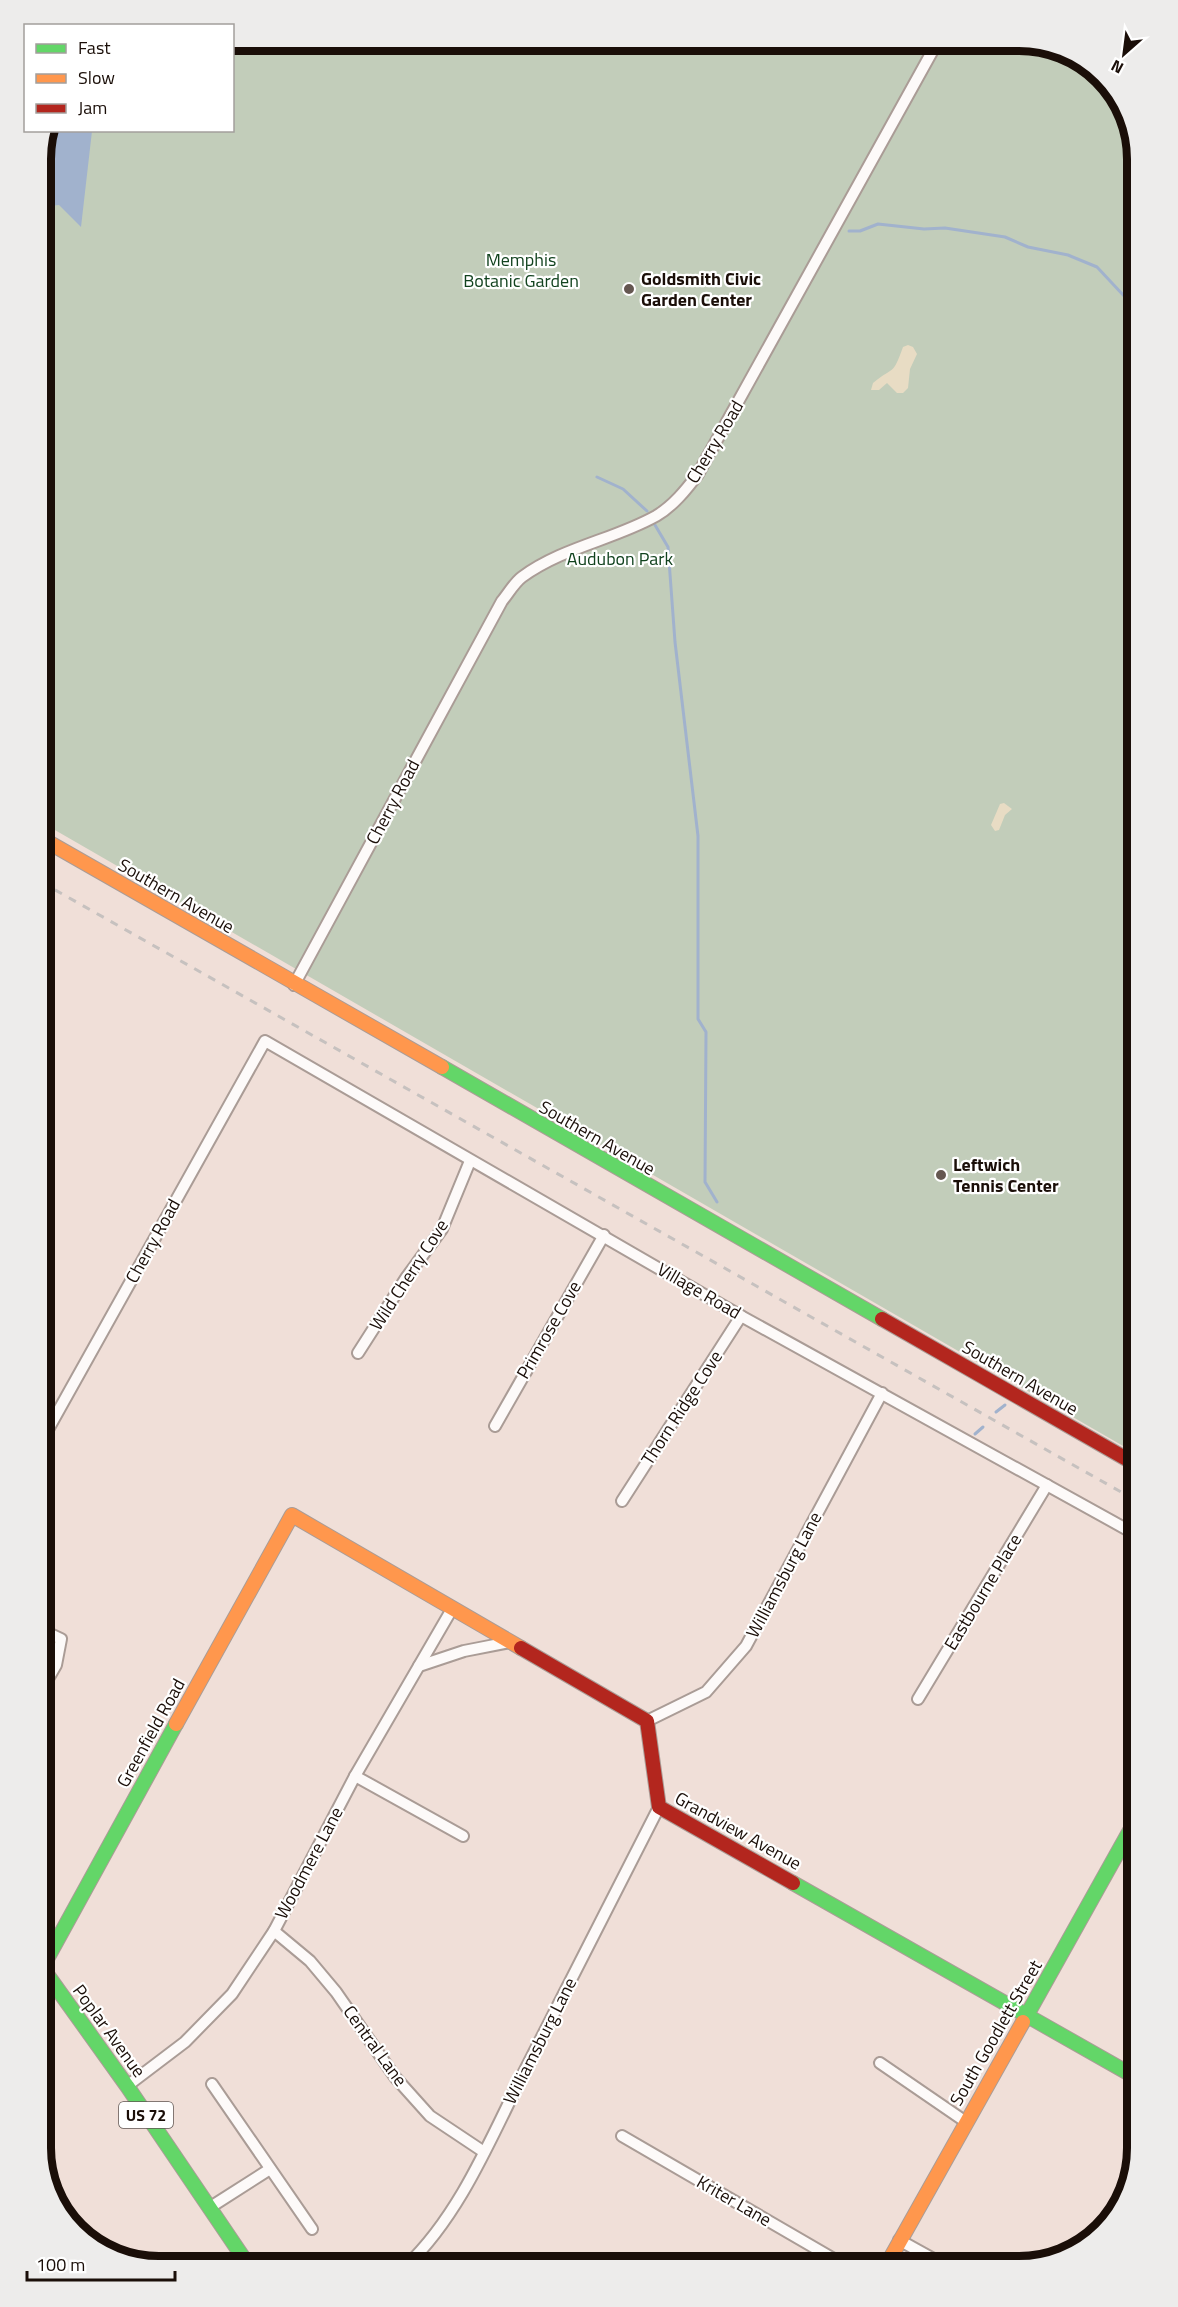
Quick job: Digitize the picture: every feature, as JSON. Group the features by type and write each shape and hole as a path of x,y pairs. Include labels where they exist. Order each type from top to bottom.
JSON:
{"street":[{"name":"Cherry Road","path":"294,985 502,601 521,578 571,549 636,526 657,515 687,489 698,474 932,51"},
{"name":"Southern Avenue","path":"51,847 1127,1459"},
{"name":"Cherry Road","path":"51,1424 265,1041"},
{"name":"Village Road","path":"265,1041 741,1316 1127,1529"},
{"name":"Wild Cherry Cove","path":"358,1353 406,1278 442,1228 470,1161"},
{"name":"Primrose Cove","path":"495,1425 604,1235"},
{"name":"Thorn Ridge Cove","path":"622,1501 741,1316"},
{"name":"Williamsburg Lane","path":"647,1721 706,1692 746,1646 882,1393"},
{"name":"Eastbourne Place","path":"918,1699 1047,1485"},
{"name":"Greenfield Road","path":"51,1949 292,1515 452,1609"},
{"path":"452,1609 647,1721"},
{"name":"Woodmere Lane","path":"127,2086 185,2042 232,1994 274,1931 355,1776 452,1609"},
{"path":"51,1634 61,1639 56,1665 51,1673"},
{"path":"419,1666 464,1651 510,1642"},
{"name":"Grandview Avenue","path":"647,1721 659,1807 1127,2072"},
{"path":"355,1776 463,1836"},
{"name":"Williamsburg Lane","path":"417,2256 445,2220 484,2152 659,1807"},
{"name":"South Goodlett Street","path":"891,2256 1028,2016 1127,1836"},
{"name":"Central Lane","path":"274,1931 310,1961 395,2077 430,2116 484,2152"},
{"name":"Poplar Avenue","path":"51,1981 127,2086 242,2256"},
{"path":"880,2063 966,2122"},
{"path":"212,2084 312,2229"},
{"name":"Kriter Lane","path":"622,2136 829,2256"},
{"path":"209,2208 270,2169"},
{"path":"899,2240 928,2256"}],"green space":[{"name":"Audubon Park","path":"234,51 1026,51 1061,59 1073,65 1085,73 1105,93 1119,117 1125,138 1127,159 1127,1448 51,828 51,152 55,132 234,132"}],"sand":[{"path":"908,345 913,347 917,354 910,369 908,388 903,393 897,393 887,383 879,390 871,390 873,383 892,370 903,347"},
{"path":"1004,803 1012,809 1005,815 999,830 995,831 991,825 1000,804"}],"water":[{"path":"55,132 92,132 81,227 59,205 51,206 51,152"}],"waterway":[{"path":"849,231 860,231 878,224 924,229 945,228 1005,237 1028,247 1068,255 1097,267 1127,297"},
{"path":"597,477 623,489 647,511"},
{"path":"655,525 668,547 675,642 698,836 698,1019 706,1032 705,1182 717,1202"},
{"path":"996,1412 1005,1405"},
{"path":"975,1434 983,1427"}],"railway":[{"path":"51,888 1127,1495"}],"traffic: fast":[{"path":"442,1067 882,1319"},
{"path":"51,1952 176,1724"},
{"path":"1023,2022 1127,1836"},
{"path":"793,1883 1127,2072"},
{"path":"51,1980 127,2086 242,2256"}],"traffic: slow":[{"path":"51,844 442,1067"},
{"path":"176,1724 292,1515 521,1648"},
{"path":"892,2256 1023,2022"}],"traffic: jam":[{"path":"882,1319 1127,1459"},
{"path":"521,1648 647,1721 659,1807 793,1883"}],"place":[{"name":"Goldsmith Civic Garden Center","path":"629,289"},
{"name":"Leftwich Tennis Center","path":"941,1175"}],"park label":[{"name":"Memphis Botanic Garden","path":"521,270"}]}
